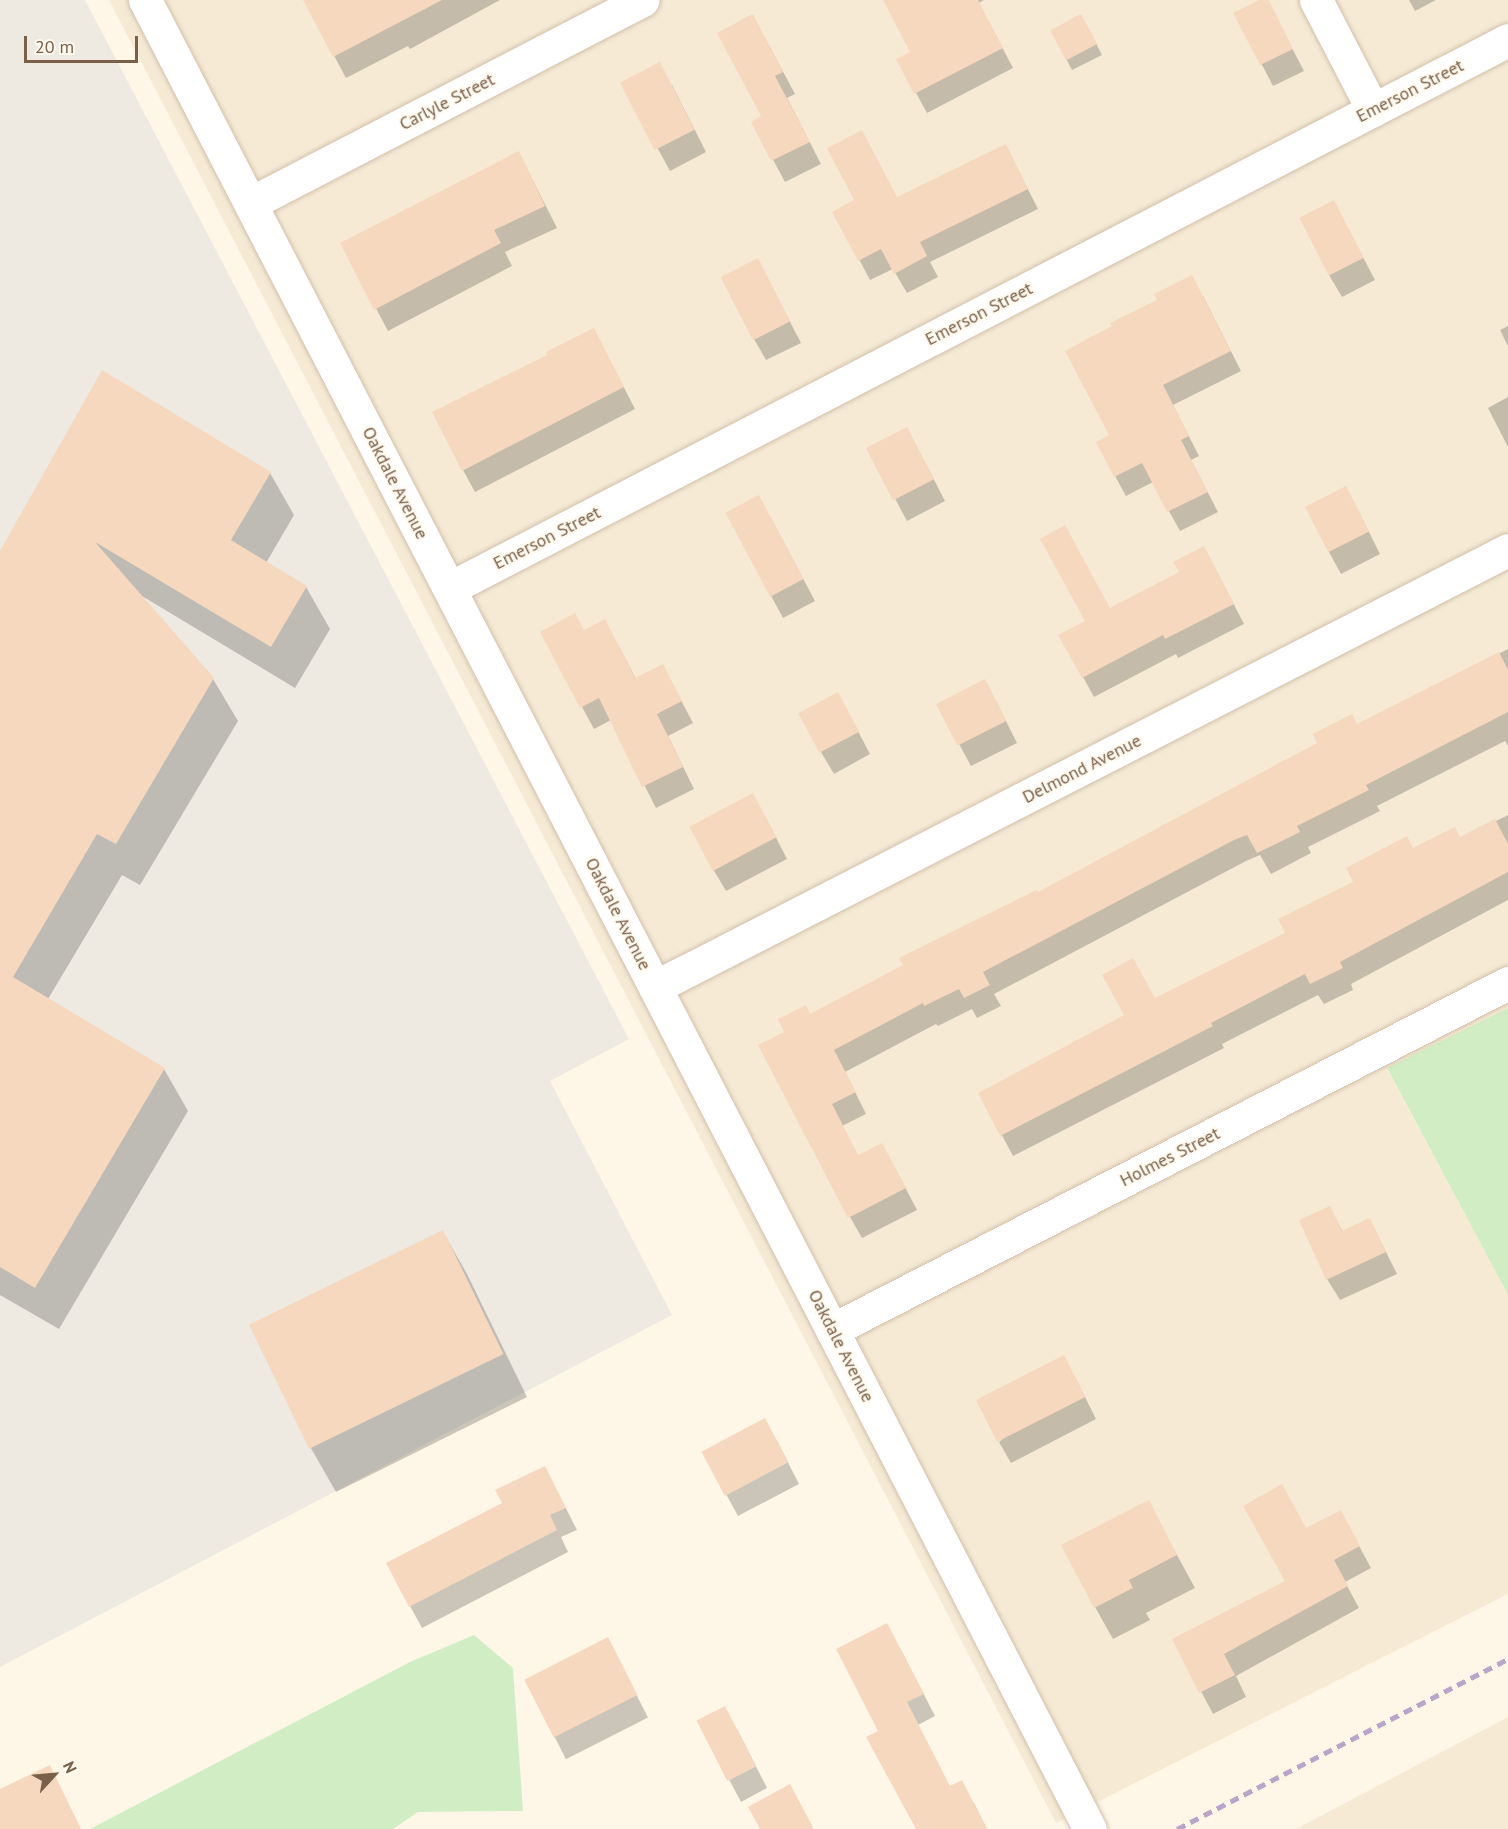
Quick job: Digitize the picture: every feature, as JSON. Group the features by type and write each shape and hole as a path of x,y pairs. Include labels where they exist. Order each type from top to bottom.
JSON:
{"street":[{"name":"Oakdale Avenue","path":"145,0 1090,1829"},
{"name":"Carlyle Street","path":"251,203 643,0"},
{"path":"1316,0 1373,110"},
{"name":"Emerson Street","path":"450,588 1508,40"},
{"name":"Delmond Avenue","path":"655,987 1508,550"},
{"name":"Holmes Street","path":"832,1330 1508,983"}],"shaded area":[{"path":"0,0 85,0 629,1039 550,1081 672,1315 0,1667"},
{"path":"109,0 1508,0 1508,1008 1387,1069 1508,1295 1508,1594 1056,1823"},
{"path":"1508,1717 1508,1829 1296,1829"}],"green space":[{"path":"1508,1008 1508,1295 1387,1068"},
{"path":"474,1635 513,1668 523,1811 418,1812 393,1829 90,1829 410,1662"}],"building":[{"path":"303,0 442,0 333,57"},
{"path":"883,0 978,0 1003,48 914,94 896,59 910,52"},
{"path":"1259,0 1269,0 1293,49 1260,65 1233,13"},
{"path":"753,14 783,72 775,76 810,142 771,161 751,122 761,116 717,33"},
{"path":"1081,14 1097,44 1066,60 1050,30"},
{"path":"660,62 695,130 654,150 620,82"},
{"path":"862,130 897,197 1006,144 1028,189 920,242 927,256 894,274 881,249 858,261 832,212 854,200 827,148"},
{"path":"519,151 545,206 494,230 501,243 374,310 340,243"},
{"path":"1334,200 1364,258 1329,276 1299,218"},
{"path":"758,258 790,321 753,340 721,277"},
{"path":"1192,275 1231,351 1163,385 1189,436 1181,440 1208,492 1167,512 1142,463 1114,477 1096,442 1109,435 1065,351 1112,326 1110,323 1157,300 1154,294"},
{"path":"594,328 624,387 462,471 432,412 547,355 546,352"},
{"path":"102,370 271,472 231,540 307,586 271,647 95,542 214,678 116,844 97,834 13,977 165,1068 35,1288 0,1267 0,551"},
{"path":"907,427 934,480 893,500 866,448"},
{"path":"1346,486 1369,531 1328,552 1305,507"},
{"path":"759,495 804,579 770,597 725,513"},
{"path":"1065,525 1110,608 1179,572 1173,562 1204,546 1234,604 1165,639 1163,635 1082,678 1058,635 1085,621 1040,539"},
{"path":"575,613 584,630 605,619 635,678 663,664 682,701 657,714 683,767 642,787 599,698 580,708 540,632"},
{"path":"1499,652 1508,670 1508,712 1366,785 1369,790 1297,826 1300,832 1257,853 1247,835 1234,840 983,972 990,985 964,998 959,989 924,1006 923,1003 834,1050 856,1092 832,1104 858,1155 882,1143 906,1188 848,1218 758,1045 784,1032 778,1019 806,1005 810,1014 903,965 899,958 1036,890 1038,892 1317,743 1313,734 1352,714 1357,724"},
{"path":"985,679 1006,721 957,746 936,704"},
{"path":"838,692 859,732 819,753 798,713"},
{"path":"753,793 776,837 713,871 689,827"},
{"path":"1495,819 1508,844 1508,872 1340,962 1343,968 1310,984 1305,974 1211,1023 1213,1026 1000,1136 978,1093 1124,1015 1102,975 1133,958 1155,998 1285,933 1278,919 1353,882 1346,868 1407,836 1413,848 1455,827 1460,837"},
{"path":"1330,1206 1342,1231 1370,1218 1386,1252 1326,1280 1299,1220"},
{"path":"443,1230 503,1354 309,1449 249,1325"},
{"path":"1064,1355 1085,1397 997,1442 976,1400"},
{"path":"765,1418 788,1462 725,1496 701,1452"},
{"path":"545,1466 566,1508 550,1515 557,1530 409,1607 386,1563 502,1503 495,1490"},
{"path":"1282,1484 1306,1528 1341,1510 1360,1546 1334,1560 1348,1586 1224,1654 1235,1675 1199,1693 1172,1639 1285,1581 1243,1506"},
{"path":"1149,1500 1177,1555 1129,1580 1133,1588 1094,1608 1061,1545"},
{"path":"887,1623 924,1694 907,1702 950,1786 962,1780 987,1829 916,1829 866,1737 878,1731 836,1649"},
{"path":"608,1637 638,1695 554,1738 524,1680"},
{"path":"725,1706 756,1767 727,1781 696,1721"},
{"path":"50,1765 81,1829 0,1829 0,1789"},
{"path":"790,1784 814,1829 760,1829 748,1807"}],"railway":[{"path":"1177,1829 1508,1659"}]}
